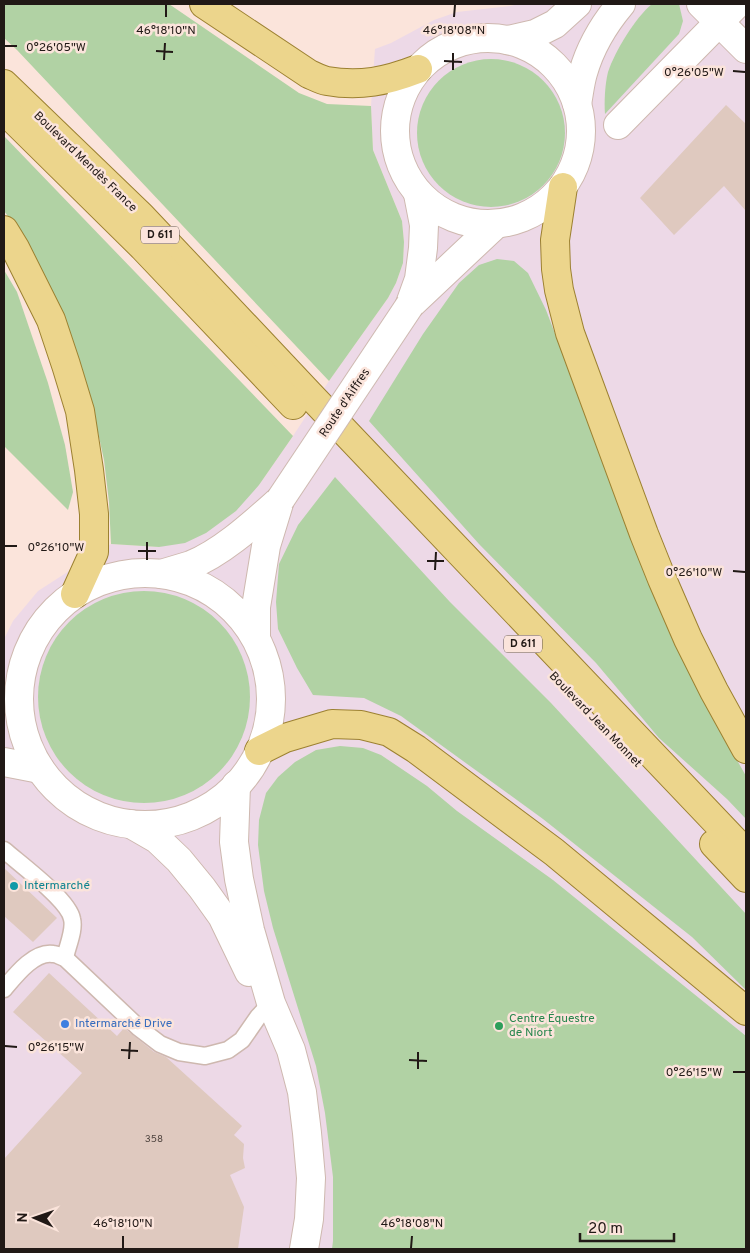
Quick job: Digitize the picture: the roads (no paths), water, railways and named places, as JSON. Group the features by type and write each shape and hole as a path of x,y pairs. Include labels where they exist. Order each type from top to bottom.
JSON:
{"main road":[{"path":"204,4 293,64 325,81 376,82 418,69"},
{"path":"508,40 536,34 554,24 577,4"},
{"path":"577,104 582,74 589,55 614,12 621,4"},
{"path":"618,126 719,10 746,49"},
{"path":"483,38 508,40 526,46 544,56 558,69 570,86 581,121 581,139 578,156 572,172 563,187 549,202 533,213 514,221 494,225 473,224 453,218 434,208 418,194 405,175 397,154 394,131 397,109 405,88 418,69 437,53 459,42 483,38"},
{"name":"Boulevard Mendès France","path":"4,84 141,216 304,402"},
{"name":"Boulevard Mendès France","path":"4,110 304,402"},
{"path":"563,187 555,240 556,269 559,290 570,333 644,534 666,587 705,674 746,749"},
{"name":"Route d'Aiffres","path":"410,306 419,279 424,225 418,194"},
{"name":"Route d'Aiffres","path":"161,574 192,564 222,548 250,527 280,500 410,306 494,225"},
{"path":"4,230 51,320 80,411 94,514 94,552 75,594"},
{"name":"Boulevard Jean Monnet","path":"304,402 746,853"},
{"name":"Boulevard Jean Monnet","path":"304,402 746,878"},
{"name":"Route d'Aiffres","path":"256,637 256,607 266,546 280,500"},
{"path":"138,573 161,574 188,580 212,592 234,610 256,637 265,660 270,691 268,721 260,751 250,769 236,785 214,804 189,817 160,824 131,824 103,818 77,805 55,787 40,769 26,742 21,718 19,693 23,669 30,646 42,626 57,609 75,594 94,583 116,576 138,573"},
{"path":"4,688 23,669"},
{"path":"260,751 285,738 332,724 361,725 389,732 416,749 554,852 746,1011"},
{"path":"4,762 40,769"},
{"path":"236,785 234,842 239,879 250,930 272,1003 291,1050 302,1092 308,1133 311,1178 309,1219 304,1249"},
{"path":"131,824 157,839 179,860 202,888 222,916 248,970 272,1003"}],"lane":[{"path":"4,850 57,896 68,909 73,926 65,958"},
{"path":"4,988 20,970 34,959 52,953 65,958 139,1028 160,1044 179,1052 205,1056 228,1050 242,1040 258,1017 272,1003"}],"place":[{"name":"Intermarché","path":"14,886"},
{"name":"Intermarché Drive","path":"65,1024"},
{"name":"Centre Équestre de Niort","path":"499,1026"}]}
